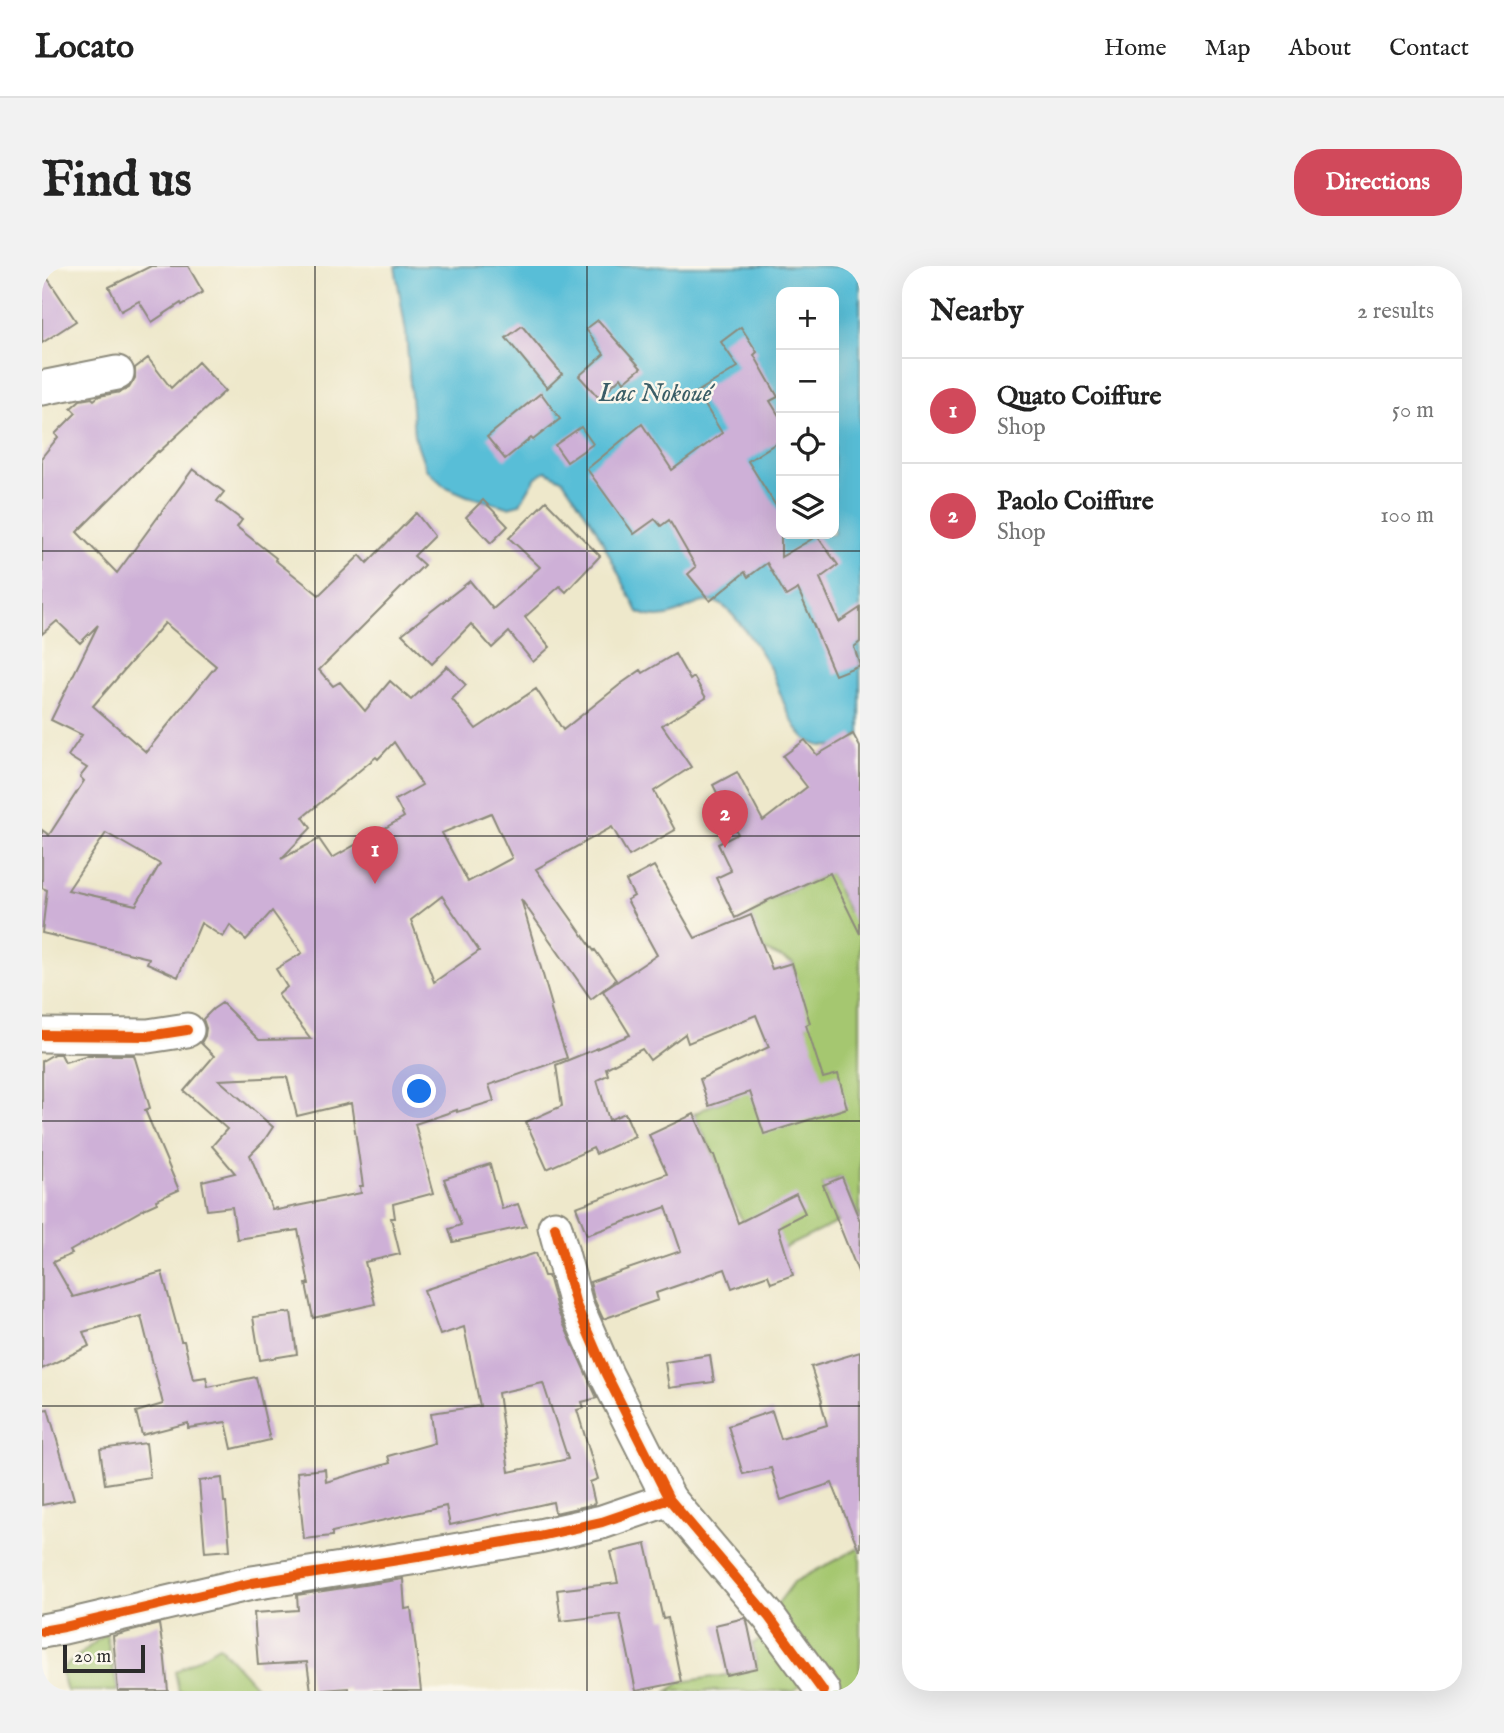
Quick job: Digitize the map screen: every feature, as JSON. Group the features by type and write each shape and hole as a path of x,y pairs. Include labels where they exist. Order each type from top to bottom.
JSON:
{"street":[{"path":"42,388 117,373"},
{"path":"42,1035 148,1036 187,1030"},
{"path":"555,1227 576,1305 669,1499 769,1617 823,1691"},
{"path":"42,1630 252,1583 539,1536 602,1522 669,1499"}],"green space":[{"path":"830,872 848,911 860,905 860,1221 841,1177 823,1185 838,1222 762,1256 727,1192 714,1155 694,1114 738,1096 747,1081 806,1027 793,963 764,950 751,915 767,902"},
{"path":"860,1547 860,1691 838,1691 776,1606 794,1582"},
{"path":"106,1633 118,1691 67,1691 61,1670"},
{"path":"765,1638 805,1681 794,1691 668,1691 681,1682 757,1668 752,1644"},
{"path":"219,1646 259,1691 179,1691 175,1672"}],"water":[{"name":"Lac Nokoué","path":"395,266 860,266 860,734 847,743 831,746 818,745 808,740 792,720 763,656 741,625 720,604 703,602 660,617 638,612 595,527 563,480 546,471 536,477 520,504 508,507 467,496 444,486 426,469 414,435 406,332"}],"building":[{"path":"151,266 188,266 203,292 152,322 139,301 121,311 109,287"},
{"path":"42,270 76,321 42,343"},
{"path":"598,320 641,368 624,382 621,377 599,398 579,376 604,354 586,329"},
{"path":"522,326 562,374 547,388 506,338"},
{"path":"741,327 757,352 754,355 776,394 776,398 770,401 776,411 776,443 748,461 776,506 776,539 781,539 781,557 812,539 819,539 838,565 820,578 839,622 860,608 860,642 854,647 860,665 835,675 798,589 786,596 767,563 748,577 745,572 710,601 688,574 696,567 669,520 661,526 655,519 634,534 587,469 642,424 672,470 722,433 697,392 738,367 721,342"},
{"path":"148,358 171,388 198,362 225,391 158,451 77,532 117,573 193,469 224,492 217,501 242,520 237,527 319,595 360,555 367,563 416,513 434,536 414,556 424,565 319,670 333,686 340,682 365,711 390,681 411,700 447,666 466,685 452,699 476,729 536,689 563,730 641,670 643,673 675,654 690,680 694,677 706,698 662,725 691,767 654,791 675,830 629,856 612,827 536,869 616,980 591,999 521,899 552,1006 550,1007 567,1058 489,1085 494,1101 415,1124 434,1193 393,1204 395,1218 391,1218 400,1254 365,1262 375,1304 313,1318 298,1230 237,1239 232,1207 207,1210 202,1181 235,1173 212,1146 227,1129 184,1091 214,1056 201,1043 206,1028 203,1019 222,1003 259,1040 311,1039 278,995 287,987 276,969 302,953 272,911 246,940 230,925 223,937 201,923 178,977 147,963 149,958 42,933 47,890 42,888 42,830 49,835 84,781 80,777 87,768 68,756 82,735 51,720 98,625 80,643 57,621 42,634 42,457 58,437 55,434 76,413 71,408 80,400 94,400 99,396 129,388 135,378 135,368","holes":["165,623 216,666 146,752 93,706","394,742 422,785 395,800 404,817 332,858 319,839 281,859 311,828 303,817 376,757 378,759","491,813 512,858 468,882 442,833","106,833 160,864 136,905 68,890","442,896 479,951 434,982 411,920","287,1077 297,1116 351,1103 363,1186 360,1186 361,1193 272,1209 250,1155 273,1127 219,1080"]},
{"path":"541,393 560,419 505,459 487,437"},
{"path":"581,427 593,444 567,462 555,445"},
{"path":"483,500 508,526 491,543 466,517"},
{"path":"546,501 600,556 566,592 560,586 525,617 550,647 533,662 509,632 492,648 471,624 432,664 402,634 470,581 493,609 540,567 509,538"},
{"path":"853,734 860,747 860,934 830,873 735,918 716,878 731,871 718,844 738,834 713,785 737,772 763,821 807,787 783,756 805,740 817,755"},
{"path":"654,866 695,938 751,915 772,969 792,963 810,1023 806,1025 823,1078 838,1074 847,1108 764,1134 750,1092 709,1106 700,1079 769,1047 756,1015 688,1043 685,1034 650,1060 642,1049 606,1068 608,1075 597,1080 609,1120 625,1113 635,1136 596,1154 593,1148 547,1169 526,1122 562,1106 556,1065 630,1035 603,991 657,955 627,900 634,896 626,881"},
{"path":"54,1054 61,1054 65,1062 88,1055 134,1055 150,1108 145,1110 179,1190 156,1200 157,1203 70,1251 72,1254 53,1262 73,1297 162,1272 193,1379 206,1377 208,1387 256,1377 270,1440 232,1449 226,1422 188,1428 188,1423 142,1435 136,1412 163,1404 141,1316 83,1332 89,1346 42,1369 42,1061"},
{"path":"694,1114 714,1155 738,1223 796,1194 805,1213 778,1227 793,1275 771,1283 768,1275 732,1288 725,1269 656,1293 658,1300 603,1319 590,1282 681,1251 666,1207 587,1235 576,1207 667,1174 649,1135"},
{"path":"490,1164 502,1209 518,1204 526,1226 453,1242 449,1229 461,1225 444,1179"},
{"path":"842,1177 860,1221 859,1274 823,1185"},
{"path":"536,1253 544,1276 548,1276 558,1312 597,1398 582,1402 584,1408 577,1410 598,1479 590,1482 595,1504 555,1513 553,1502 450,1525 446,1506 332,1532 332,1536 304,1539 297,1472 325,1469 326,1482 390,1463 388,1456 435,1443 431,1413 480,1406 464,1327 440,1335 424,1290","holes":["543,1383 568,1459 509,1472 498,1393"]},
{"path":"291,1312 297,1354 260,1360 253,1317"},
{"path":"860,1352 859,1550 832,1483 781,1500 771,1468 743,1474 728,1426 772,1411 781,1439 827,1425 811,1367"},
{"path":"710,1355 714,1382 669,1388 665,1362"},
{"path":"48,1409 74,1499 42,1505 42,1410"},
{"path":"146,1443 150,1477 105,1484 100,1449"},
{"path":"222,1478 230,1550 205,1552 199,1481"},
{"path":"646,1544 663,1619 668,1618 681,1682 636,1691 620,1614 561,1621 557,1590 618,1583 611,1552"},
{"path":"403,1579 405,1609 411,1608 421,1691 348,1691 348,1688 311,1691 307,1662 258,1665 254,1613 298,1610 297,1595"},
{"path":"745,1618 757,1668 726,1675 715,1625"},
{"path":"159,1624 168,1691 118,1691 113,1636"}],"cycle path":[{"path":"42,1035 148,1036 187,1030"},
{"path":"555,1227 576,1305 606,1374 669,1499 769,1617 823,1691"},
{"path":"42,1631 252,1583 539,1536 602,1522 669,1499"}],"place":[{"name":"Paolo Coiffure","path":"725,848"},
{"name":"Quato Coiffure","path":"375,884"}]}
